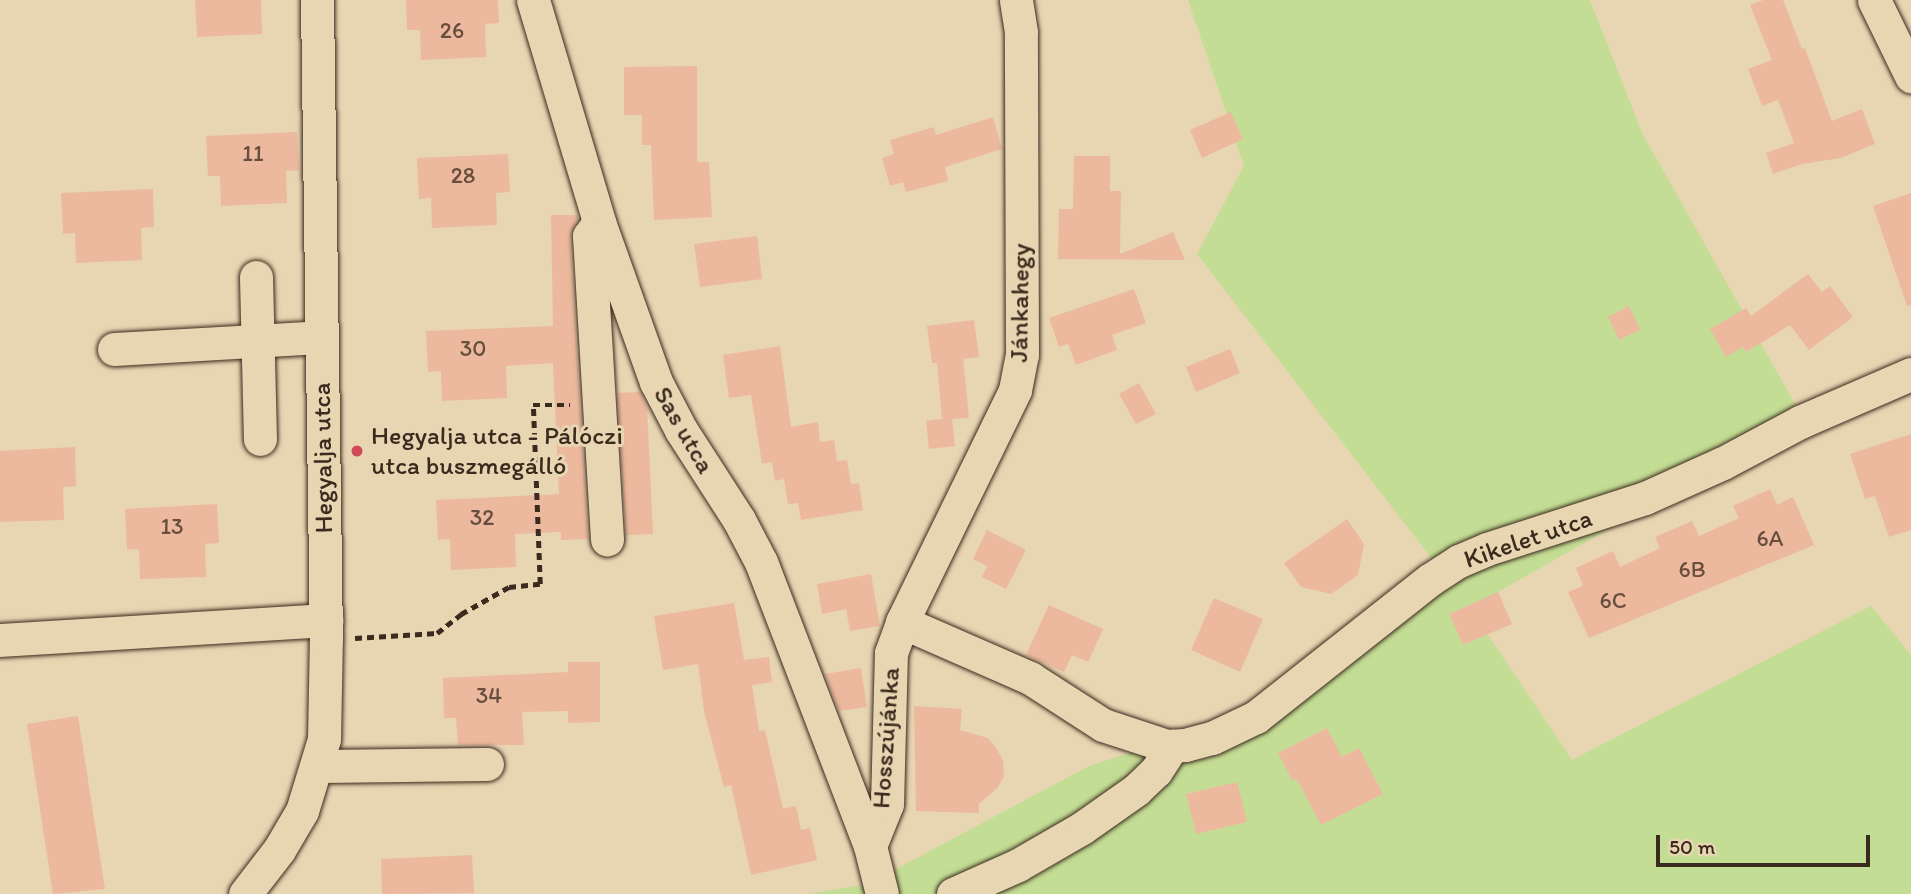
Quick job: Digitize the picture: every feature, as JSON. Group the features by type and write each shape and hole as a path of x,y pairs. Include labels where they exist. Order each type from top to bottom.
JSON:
{"street":[{"name":"Hegyalja utca","path":"245,894 279,850 296,822 318,766 326,714 317,0"},
{"name":"Sas utca","path":"533,0 599,222 656,382 681,430 739,520 761,562 870,846"},
{"name":"Jánkahegy","path":"902,622 1015,390 1022,355 1021,32 1016,0"},
{"path":"1874,0 1911,76"},
{"path":"599,222 589,236 607,539"},
{"path":"256,277 260,439"},
{"path":"114,349 321,337"},
{"name":"Kikelet utca","path":"902,622 1030,678 1103,725 1172,746 1212,738 1256,717 1431,579 1459,561 1487,549 1576,523 1645,498 1723,463 1800,422 1911,374"},
{"name":"Hosszújánka","path":"882,894 870,846 887,803 891,653 902,622"},
{"path":"0,640 326,630"},
{"path":"953,894 1018,865 1082,828 1136,790 1156,771 1172,746"},
{"path":"318,766 486,764"}],"path":[{"path":"326,630 437,633 461,614 509,587 540,584 533,405 592,405 591,385 598,385"}],"green space":[{"path":"1188,0 1590,0 1642,133 1803,418 1470,608 1572,760 1871,606 1911,655 1911,894 807,894 868,884 1089,766 1247,715 1449,581 1197,254 1244,166"}],"building":[{"path":"195,0 261,0 262,34 197,37"},
{"path":"406,0 498,0 499,23 485,24 486,57 421,60 420,30 407,30"},
{"path":"1763,0 1783,0 1802,49 1805,48 1832,121 1862,109 1875,144 1841,158 1802,164 1773,174 1766,153 1794,143 1778,100 1762,106 1748,69 1772,60 1750,5"},
{"path":"697,66 697,162 709,162 712,217 654,220 651,145 642,145 642,115 624,115 624,67"},
{"path":"1231,112 1243,139 1202,158 1190,130"},
{"path":"993,117 1002,149 945,167 948,181 906,192 903,182 890,186 882,158 894,154 890,140 934,127 936,135"},
{"path":"297,132 299,170 286,171 287,203 221,206 220,176 208,176 206,136"},
{"path":"508,154 510,192 496,193 497,225 432,228 431,198 419,199 417,158"},
{"path":"1074,156 1110,156 1110,191 1121,191 1120,254 1173,232 1185,260 1058,259 1059,209 1073,209"},
{"path":"153,189 154,227 141,228 142,260 76,263 75,233 63,234 61,193"},
{"path":"1911,193 1911,305 1907,306 1873,206"},
{"path":"551,215 577,215 578,219 570,237 588,539 561,540 561,532 515,534 516,567 451,570 450,539 438,540 436,500 559,494 553,363 506,366 507,398 442,401 441,371 428,372 426,331 553,326"},
{"path":"757,236 762,279 700,287 694,244"},
{"path":"1808,274 1822,292 1830,286 1853,317 1809,350 1790,325 1746,352 1743,347 1726,357 1710,329 1746,308 1751,316"},
{"path":"1134,289 1146,323 1112,335 1117,350 1076,365 1068,344 1059,347 1049,318"},
{"path":"1629,306 1640,330 1619,340 1608,317"},
{"path":"974,320 979,357 963,359 969,418 952,419 955,446 929,449 926,421 942,419 937,363 932,363 927,326"},
{"path":"780,346 791,427 818,422 820,442 834,440 837,461 847,460 851,484 859,483 863,510 801,520 798,503 788,504 784,479 775,481 772,462 762,464 751,395 729,398 723,355"},
{"path":"1230,349 1240,373 1196,392 1186,367"},
{"path":"1139,383 1156,414 1136,424 1119,394"},
{"path":"640,392 647,407 653,534 626,535 618,393"},
{"path":"1911,434 1911,530 1889,537 1875,496 1865,499 1850,454"},
{"path":"75,447 76,486 63,487 64,520 0,522 0,451"},
{"path":"1770,489 1777,505 1793,497 1814,545 1589,638 1568,592 1583,586 1576,568 1613,551 1620,567 1660,548 1655,537 1692,521 1699,536 1739,518 1733,506"},
{"path":"217,504 219,543 205,544 206,577 140,579 139,549 127,550 125,509"},
{"path":"1347,519 1364,544 1358,575 1331,594 1301,587 1284,563"},
{"path":"987,530 1026,550 1006,589 982,577 987,566 973,559"},
{"path":"871,574 880,626 850,631 846,609 822,614 817,584"},
{"path":"1498,592 1512,624 1463,645 1449,614"},
{"path":"1214,598 1263,619 1240,672 1191,650"},
{"path":"734,603 744,660 769,657 772,682 752,685 759,731 765,730 783,809 796,806 801,830 810,828 817,860 751,875 731,785 724,787 704,711 698,664 663,670 654,616"},
{"path":"1049,605 1103,629 1088,662 1072,655 1064,672 1026,655"},
{"path":"568,662 600,662 600,722 568,723 568,711 522,712 524,745 458,745 456,718 444,718 443,678 568,672"},
{"path":"861,668 867,707 839,711 825,674"},
{"path":"914,706 962,709 960,730 988,738 997,749 1003,761 1004,776 998,787 979,804 979,813 916,811"},
{"path":"78,716 105,889 53,894 27,724"},
{"path":"1327,728 1342,757 1359,748 1383,794 1321,825 1297,780 1292,780 1278,753"},
{"path":"1237,782 1247,822 1196,834 1186,794"},
{"path":"472,855 474,893 382,894 381,859"}],"place":[{"name":"Hegyalja utca - Pálóczi utca buszmegálló","path":"357,451"}]}
